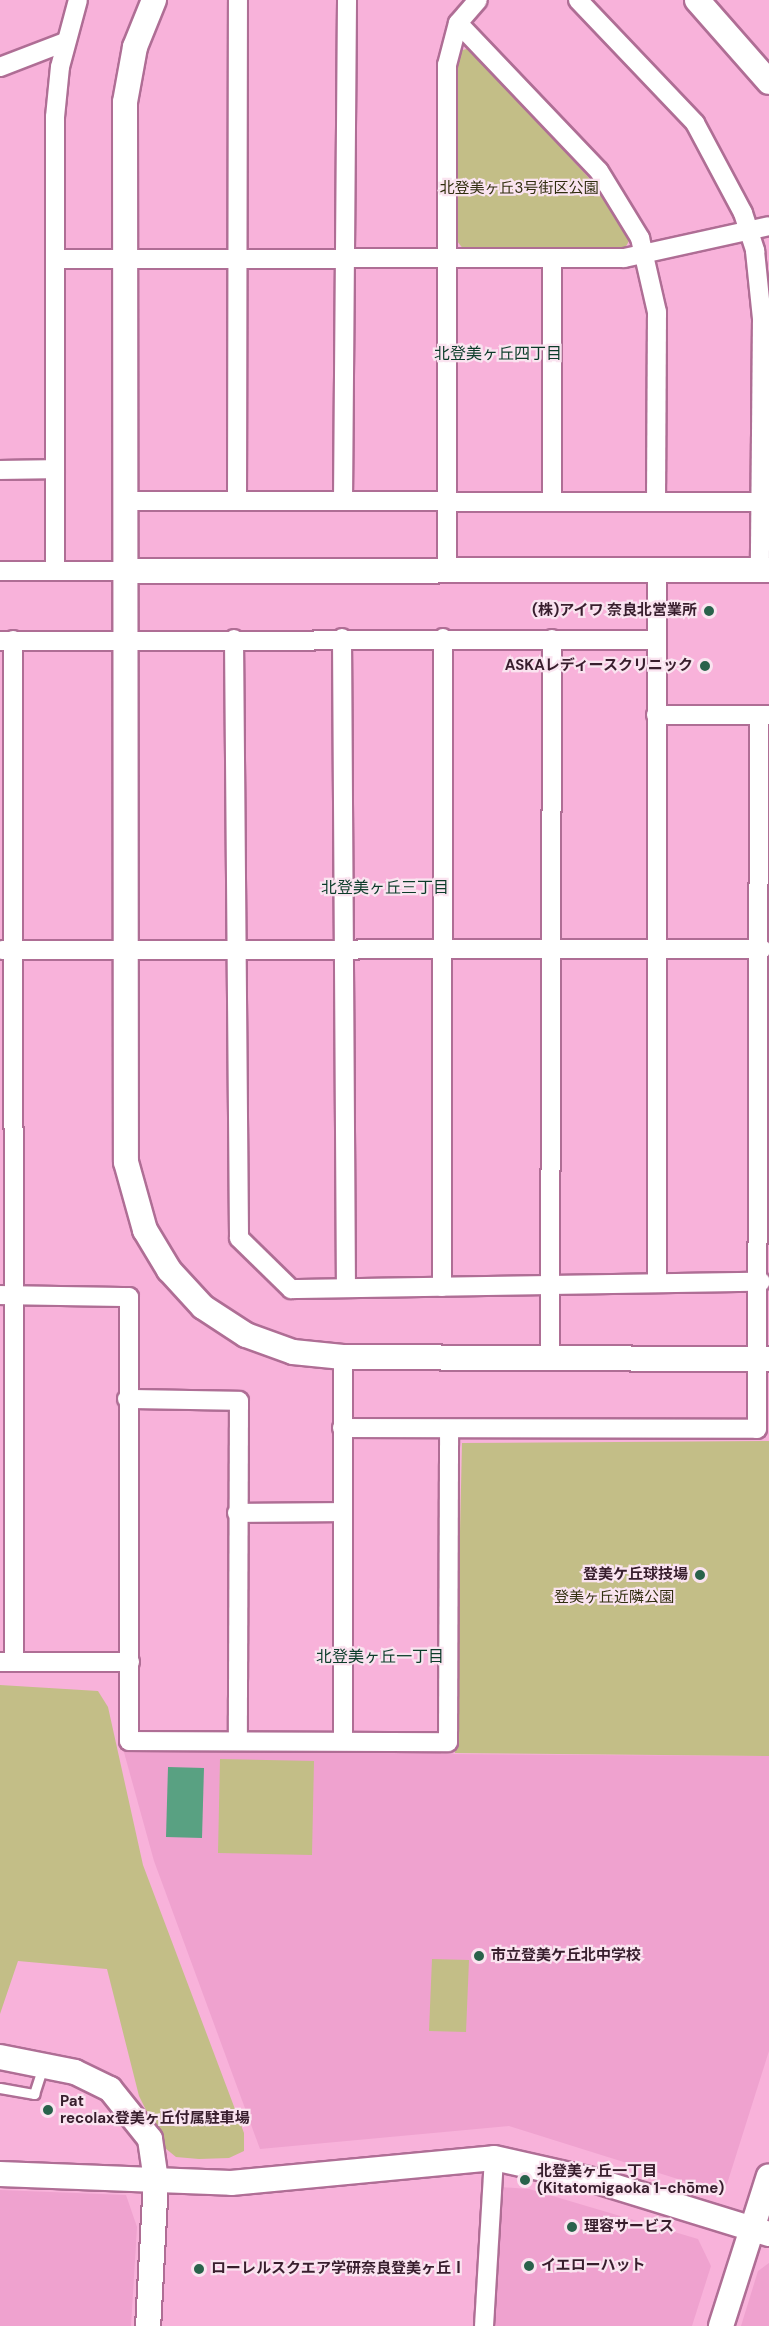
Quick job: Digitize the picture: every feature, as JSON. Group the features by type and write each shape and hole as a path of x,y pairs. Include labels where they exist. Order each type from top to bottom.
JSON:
{"street":[{"path":"55,570 55,117 65,42 78,0"},
{"path":"154,0 135,47 125,102 126,1162 136,1208 156,1251 197,1301 246,1335 293,1352 343,1358 550,1356 765,1359"},
{"path":"237,501 238,0"},
{"path":"343,500 341,259 347,0"},
{"path":"447,571 447,65 458,23 478,0"},
{"path":"0,571 765,570 762,502 762,319 748,232 733,190 695,123 578,0"},
{"path":"697,0 769,82"},
{"path":"458,23 612,187 646,256 657,312 656,500"},
{"path":"0,67 65,42"},
{"path":"56,259 552,259 646,256 769,226"},
{"path":"552,259 552,501"},
{"path":"0,470 56,470"},
{"path":"125,501 656,500 762,502"},
{"path":"657,570 657,1283"},
{"path":"342,638 345,1287"},
{"path":"130,1662 7,1662 6,640 443,638 656,640"},
{"path":"442,1287 445,949 443,638"},
{"path":"234,639 235,1226 239,1238 291,1289 761,1282"},
{"path":"550,1356 554,1286 551,949 552,639"},
{"path":"342,1428 449,1430 757,1428 765,1359 761,1282 764,716 656,715"},
{"path":"6,950 762,949"},
{"path":"7,1295 129,1297 127,1399 129,1741 448,1742 449,1430"},
{"path":"343,1358 343,1740"},
{"path":"127,1399 239,1401 238,1741"},
{"path":"237,1513 342,1512"},
{"path":"0,2057 75,2072 110,2089 150,2139 156,2180 148,2326"},
{"path":"484,2326 494,2158"},
{"path":"0,2174 231,2183 494,2158 597,2181 761,2231"},
{"path":"721,2326 761,2231 769,2176"}],"lane":[{"path":"0,2088 34,2094 43,2066"}],"shaded area":[{"name":"市立登美ケ丘北中学校","path":"122,1745 438,1745 441,1754 769,1756 769,2051 727,2184 716,2191 509,2126 260,2149 154,1861"},
{"path":"168,1767 204,1768 202,1838 166,1837"},
{"path":"500,2187 529,2189 698,2239 711,2266 692,2326 492,2326"},
{"path":"0,2190 126,2195 137,2227 131,2326 0,2326"},
{"path":"769,2263 769,2326 741,2326 758,2271"}],"green space":[{"name":"北登美ヶ丘3号街区公園","path":"470,48 610,201 630,239 623,252 464,250 457,241 456,52"},
{"name":"登美ヶ丘近隣公園","path":"769,1441 769,1756 455,1753 462,1443"},
{"path":"0,1685 98,1691 108,1707 143,1865 244,2133 244,2151 229,2158 199,2159 176,2157 165,2148 139,2096 107,1969 18,1961 0,2014"},
{"path":"220,1759 314,1761 312,1855 218,1853"},
{"path":"432,1959 469,1960 466,2032 429,2031"}],"place":[{"name":"(株)アイワ 奈良北営業所","path":"709,611"},
{"name":"ASKAレディースクリニック","path":"705,666"},
{"name":"登美ケ丘球技場","path":"700,1575"},
{"name":"市立登美ケ丘北中学校","path":"479,1956"},
{"name":"Pat recolax登美ヶ丘付属駐車場","path":"48,2110"},
{"name":"北登美ヶ丘一丁目 (Kitatomigaoka 1-chōme)","path":"525,2180"},
{"name":"理容サービス","path":"572,2227"},
{"name":"イエローハット","path":"529,2266"},
{"name":"ローレルスクエア学研奈良登美ヶ丘Ⅰ","path":"199,2269"}],"district":[{"name":"北登美ヶ丘四丁目","path":"498,354"},
{"name":"北登美ヶ丘三丁目","path":"385,888"},
{"name":"北登美ヶ丘一丁目","path":"380,1657"}]}
